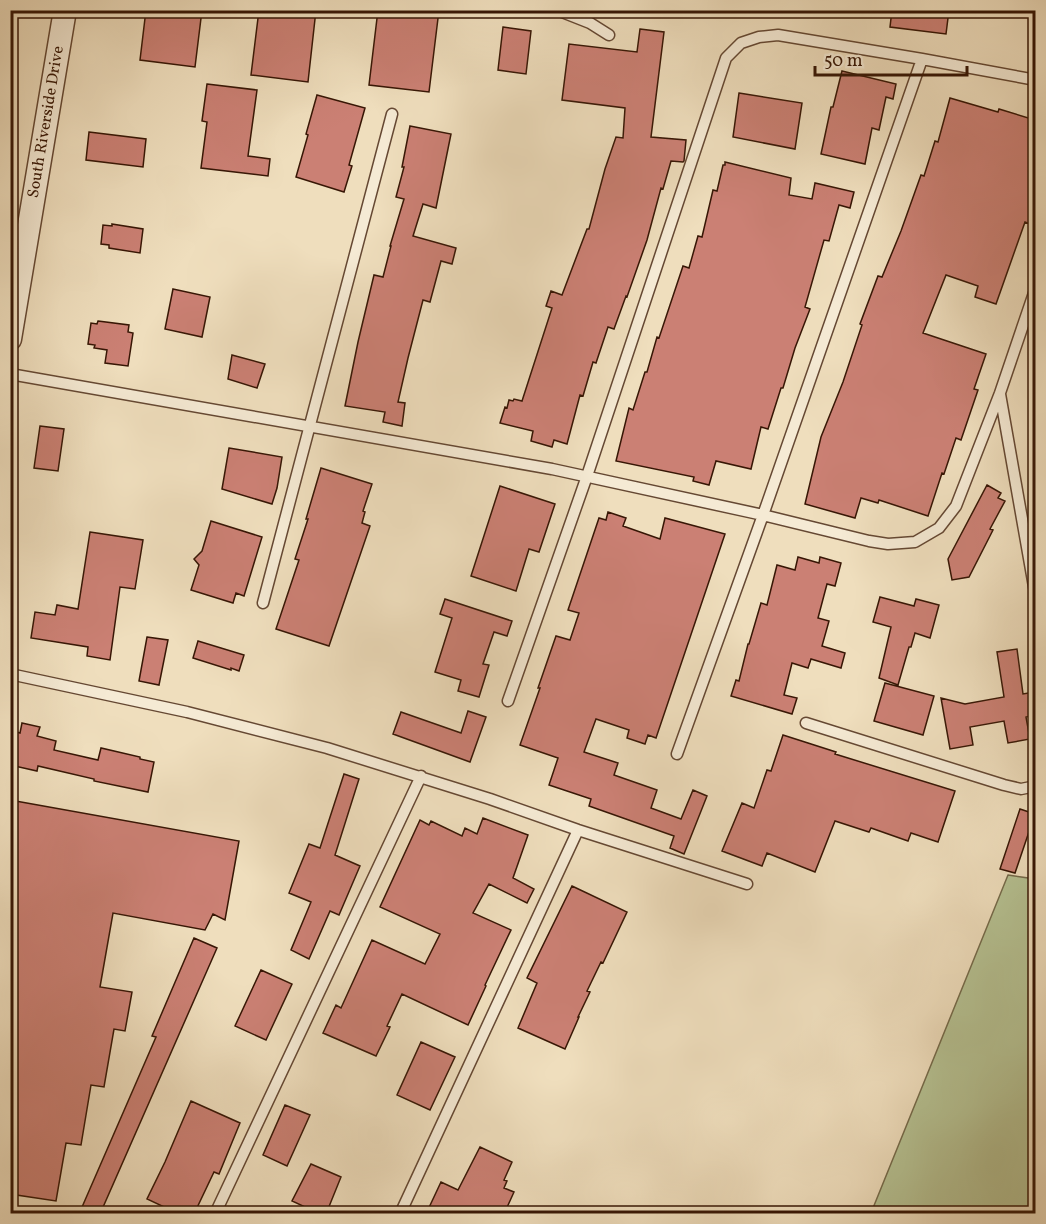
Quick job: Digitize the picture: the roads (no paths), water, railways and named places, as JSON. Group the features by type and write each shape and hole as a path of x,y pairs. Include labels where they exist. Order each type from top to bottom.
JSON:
{"street":[{"name":"South Riverside Drive","path":"10,339 64,10"}],"lane":[{"path":"557,10 590,23 609,35"},
{"path":"508,701 726,58 741,43 759,37 778,35 1035,80"},
{"path":"677,754 922,59"},
{"path":"263,603 392,114"},
{"path":"10,374 586,476 869,541 888,544 915,542 939,528 956,506 1000,393 1035,286"},
{"path":"1000,393 1035,598"},
{"path":"10,674 187,712 327,748 421,776 578,830 747,884"},
{"path":"806,723 1004,785 1021,789 1035,786"},
{"path":"215,1214 421,776"},
{"path":"400,1214 578,830"}]}
